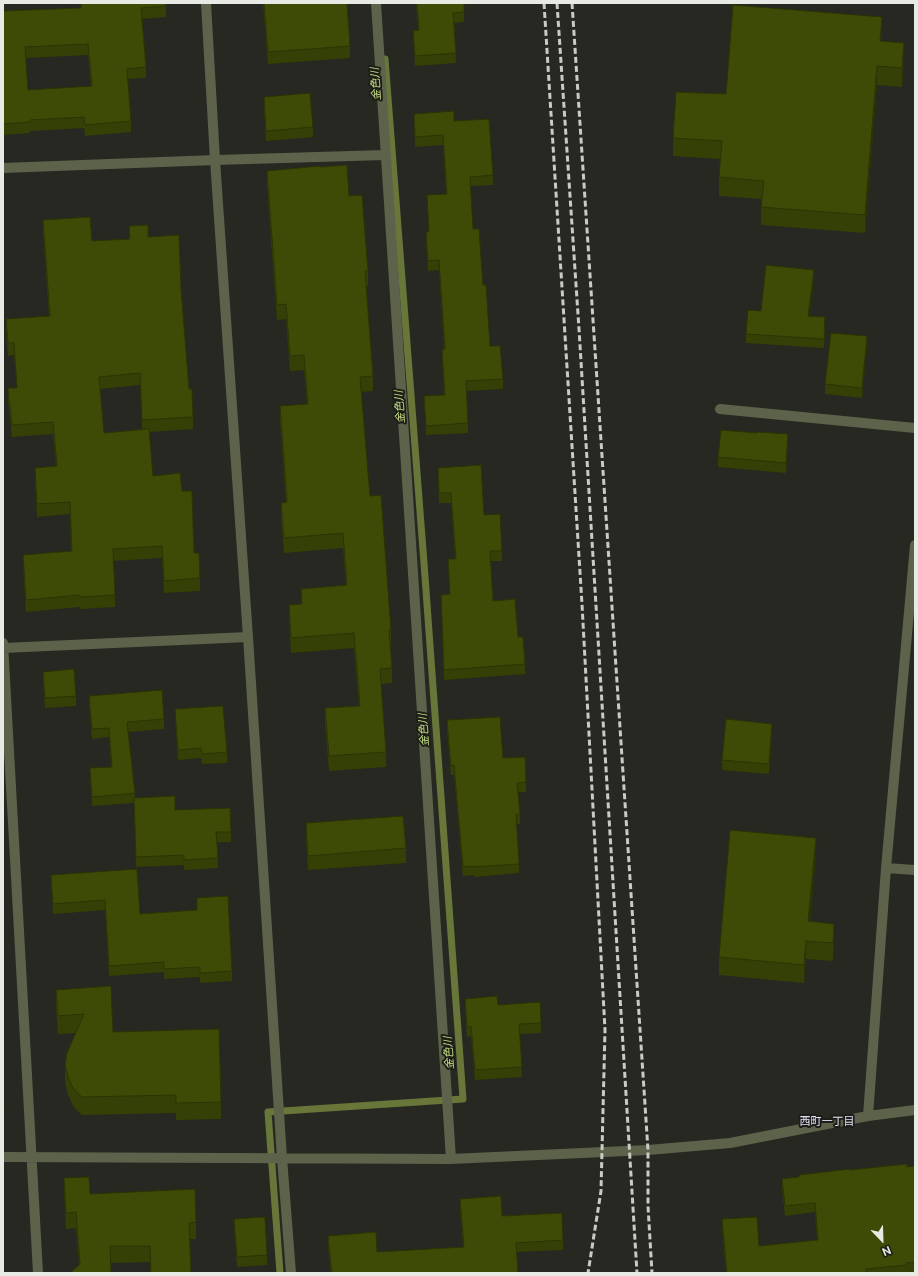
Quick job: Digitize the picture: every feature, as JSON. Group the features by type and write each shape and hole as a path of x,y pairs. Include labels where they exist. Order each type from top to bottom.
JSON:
{"street":[{"path":"206,3 215,160 291,1273"},
{"path":"376,3 451,1159"},
{"path":"3,168 385,155"},
{"path":"720,409 915,428"},
{"path":"868,1116 886,868 915,545"},
{"path":"3,648 248,637"},
{"path":"3,643 38,1273"},
{"path":"886,868 915,870"},
{"path":"3,1157 451,1159 648,1150 730,1142 868,1116 915,1110"}],"building":[{"path":"81,3 166,3 166,6 141,8 146,67 127,69 131,121 85,125 84,117 30,120 30,122 3,124 3,11 81,8","holes":["88,44 92,86 28,90 25,47"]},
{"path":"264,3 347,3 350,46 268,52"},
{"path":"417,3 464,3 464,12 453,13 456,53 415,56 413,31 419,30"},
{"path":"733,5 882,17 880,41 904,43 902,68 877,66 865,215 761,207 764,181 719,177 722,141 673,138 676,92 726,94"},
{"path":"310,93 313,127 266,131 264,97"},
{"path":"454,111 454,121 489,119 493,175 470,177 473,229 479,229 483,285 486,285 490,346 500,346 503,379 466,381 468,423 426,426 424,396 445,395 442,350 445,349 439,260 428,261 426,232 429,232 427,195 447,194 443,135 415,137 414,114"},
{"path":"347,165 349,196 362,195 368,271 365,271 373,376 360,377 370,496 381,495 391,630 389,630 392,668 380,669 386,752 329,756 325,708 360,706 354,633 291,638 289,605 302,604 301,589 347,585 343,533 284,538 281,503 287,502 280,406 308,404 304,355 290,356 286,304 277,305 267,171"},
{"path":"90,217 92,241 130,239 129,226 148,225 148,237 179,235 181,289 189,389 192,389 193,417 142,420 140,373 99,377 104,433 149,429 153,476 180,473 182,491 192,491 194,553 199,553 200,578 164,581 162,546 113,549 115,595 80,597 80,595 26,600 23,555 72,551 70,502 37,504 35,468 57,466 53,422 12,425 8,388 17,388 14,343 8,343 6,319 50,316 43,220"},
{"path":"766,265 814,270 808,316 825,317 824,339 746,334 748,310 761,311"},
{"path":"831,333 867,336 862,388 825,384"},
{"path":"721,430 788,434 786,463 718,457"},
{"path":"481,465 484,515 500,514 502,551 490,551 493,601 515,599 518,637 523,637 525,664 444,670 441,595 450,594 448,559 456,559 451,493 439,493 438,468"},
{"path":"74,669 76,696 45,698 43,672"},
{"path":"162,690 164,719 127,722 135,793 92,797 90,768 112,767 109,728 92,729 89,696"},
{"path":"223,706 227,752 202,754 201,748 178,750 175,709"},
{"path":"500,717 503,758 525,757 526,782 517,783 520,814 516,815 519,864 463,867 454,765 451,766 447,720"},
{"path":"726,719 772,724 769,764 722,760"},
{"path":"175,796 175,810 230,808 231,832 216,832 218,858 184,860 184,855 136,857 134,798"},
{"path":"403,816 406,848 308,856 306,823"},
{"path":"730,830 816,838 808,921 834,924 833,943 806,941 804,965 719,957"},
{"path":"137,869 140,914 197,910 197,898 228,896 232,971 200,973 200,967 164,969 164,962 109,966 105,900 53,904 51,875"},
{"path":"111,986 113,1032 219,1029 221,1102 176,1103 176,1095 82,1097 73,1088 65,1065 67,1053 84,1014 58,1016 56,990"},
{"path":"497,996 498,1005 540,1002 541,1023 519,1024 522,1067 475,1070 471,1026 467,1027 465,999"},
{"path":"907,1164 907,1167 915,1166 915,1262 906,1263 906,1265 866,1269 866,1273 727,1273 722,1219 757,1217 759,1246 818,1240 815,1203 785,1206 782,1179 799,1177 799,1175"},
{"path":"89,1177 90,1194 195,1189 196,1222 189,1223 191,1273 151,1273 150,1246 110,1246 111,1273 70,1273 80,1264 76,1212 66,1213 64,1178"},
{"path":"501,1196 502,1216 562,1213 563,1240 516,1243 518,1273 332,1273 328,1236 376,1232 377,1252 464,1247 460,1199"},
{"path":"265,1217 267,1255 237,1257 234,1219"}],"waterway":[{"name":"金色川","path":"280,1273 268,1112 463,1099 385,59"}],"railway":[{"path":"544,3 582,604 605,1030 601,1191 588,1273"},
{"path":"557,3 579,329 637,1273"},
{"path":"572,3 648,1150 648,1206 652,1273"}],"district":[{"name":"西町一丁目","path":"827,1122"}]}
